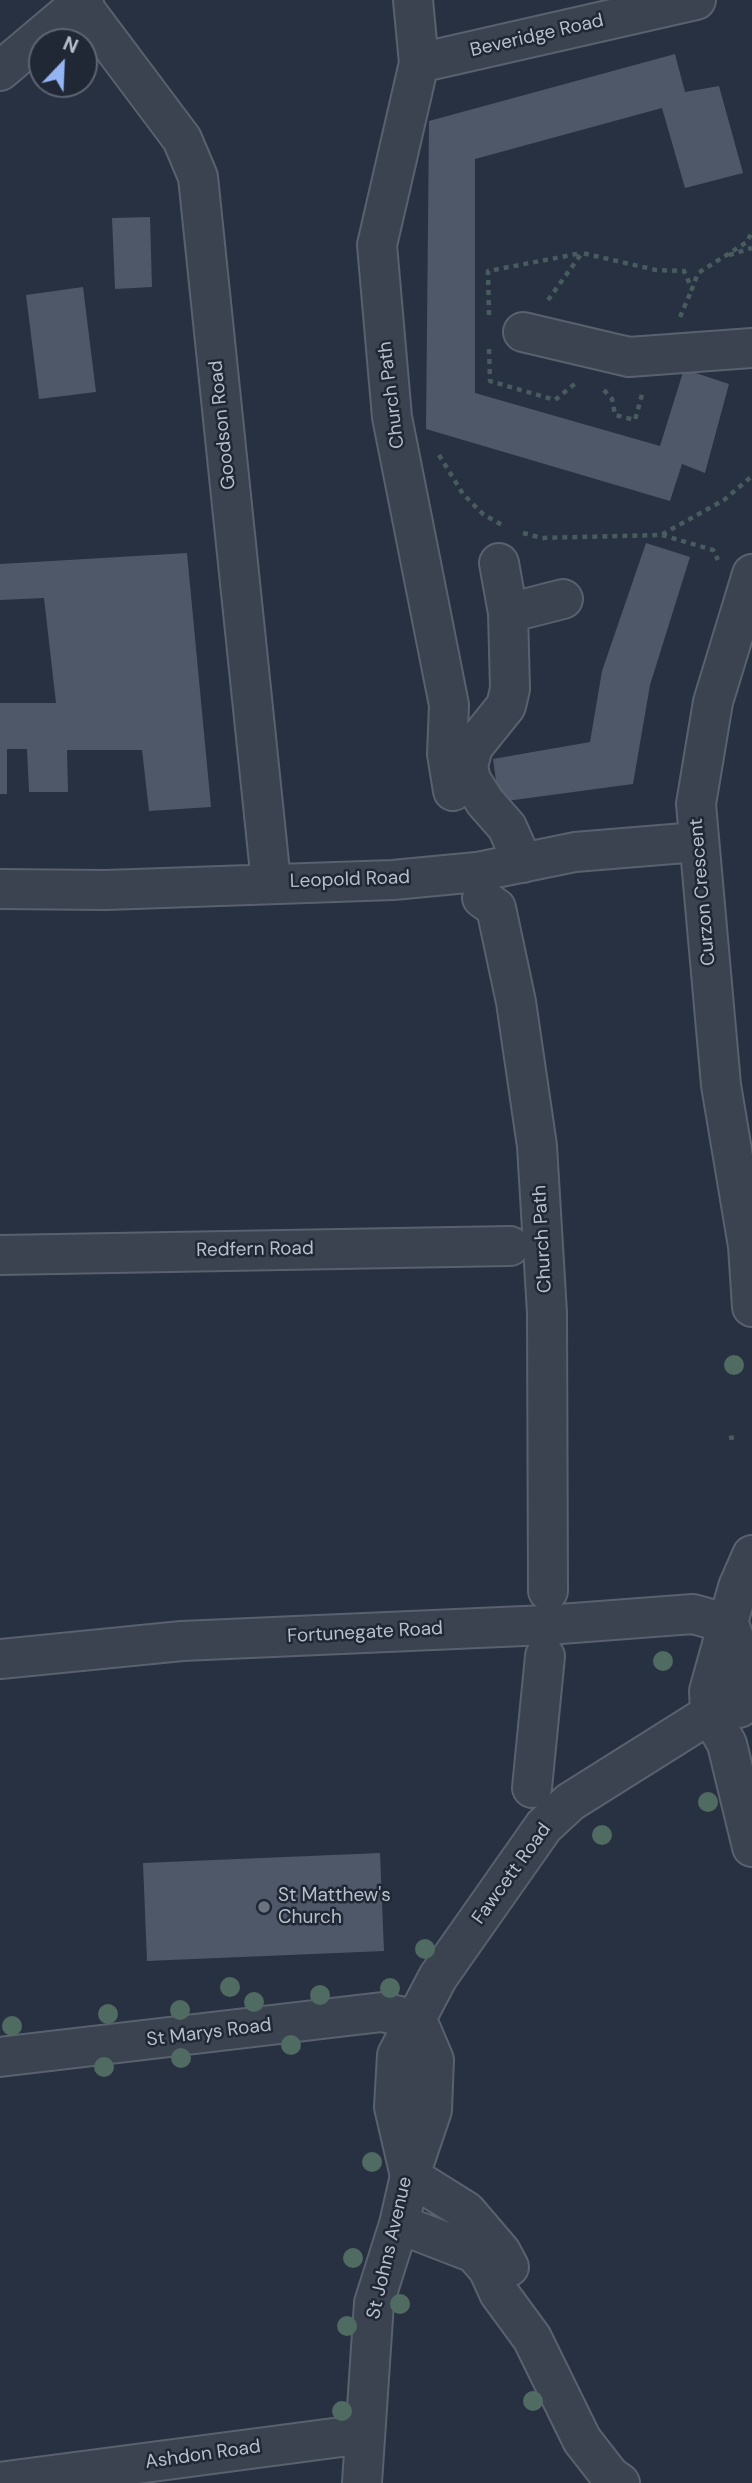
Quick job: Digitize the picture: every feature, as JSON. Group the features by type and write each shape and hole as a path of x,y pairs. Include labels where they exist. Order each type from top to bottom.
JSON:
{"street":[{"name":"Church Path","path":"413,0 419,63 377,245 392,416 449,705 447,754 453,791"},
{"name":"Beveridge Road","path":"419,63 696,0"},
{"path":"0,71 82,1"},
{"name":"Goodson Road","path":"82,1 182,139 198,177 271,882"},
{"path":"531,334 629,357 752,348"},
{"path":"505,546 510,690 506,706 473,747 468,766 471,780 485,802 508,827 523,863"},
{"name":"Curzon Crescent","path":"750,579 714,702 696,804 697,842 721,1085 748,1246 752,1307"},
{"path":"508,613 564,600"},
{"name":"Leopold Road","path":"0,889 106,890 406,879 456,875 575,852 697,842"},
{"name":"Church Path","path":"489,906 516,1002 537,1146 547,1312 548,1591"},
{"name":"Redfern Road","path":"0,1255 510,1245"},
{"path":"741,1614 738,1587 752,1555"},
{"name":"Fortunegate Road","path":"0,1659 182,1642 547,1625 693,1614 741,1614"},
{"name":"Fawcett Road","path":"417,2020 438,1977 544,1826 570,1801 710,1714 740,1708 747,1690 741,1614"},
{"path":"532,1788 545,1656"},
{"path":"710,1714 727,1744 752,1847"},
{"name":"St Marys Road","path":"0,2057 382,2012 417,2020"},
{"name":"St Johns Avenue","path":"362,2483 374,2303 432,2110 434,2060 417,2020"},
{"path":"410,2176 466,2211 501,2252 517,2281 532,2339"},
{"path":"399,2224 474,2253 488,2269 499,2293 532,2339 582,2440 610,2476 620,2483"},
{"name":"Ashdon Road","path":"0,2482 364,2434"}],"path":[{"path":"531,334 547,301 582,253 656,270 684,271 692,289 698,273 747,242 752,232"},
{"path":"719,258 752,248"},
{"path":"436,450 463,494 484,514 505,546"},
{"path":"661,535 724,500 752,476"},
{"path":"519,531 542,538 661,535 713,550 728,578 750,579"},
{"path":"729,1438 737,1437"}],"building":[{"path":"675,54 685,92 719,86 743,173 685,188 662,108 475,159 475,393 660,446 684,369 729,384 705,473 682,464 670,501 426,429 429,121"},
{"path":"150,217 152,287 115,289 112,218"},
{"path":"83,287 96,392 39,399 26,295"},
{"path":"646,543 690,557 650,685 633,784 499,802 493,759 590,742 602,671"},
{"path":"187,553 211,807 149,811 142,750 67,750 68,792 29,792 27,749 7,749 7,794 0,794 0,703 56,703 44,598 0,600 0,564"},
{"name":"St Matthew's Church","path":"380,1853 384,1951 147,1961 143,1863"}],"place":[{"name":"St Matthew's Church","path":"264,1907"}]}
